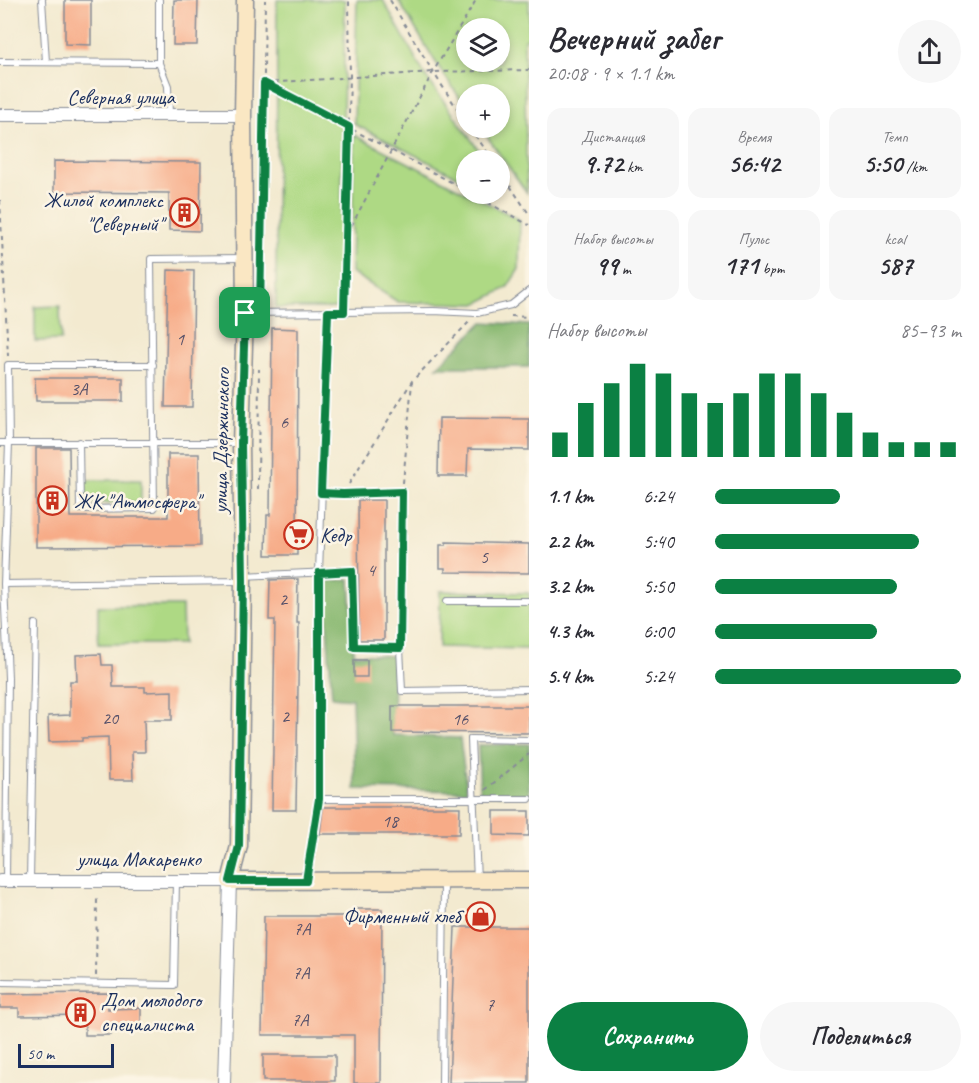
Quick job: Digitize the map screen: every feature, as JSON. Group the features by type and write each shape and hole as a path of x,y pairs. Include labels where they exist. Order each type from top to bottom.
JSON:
{"street":[{"name":"улица Дзержинского","path":"230,881 239,846 243,579 241,443 245,313 244,0"},
{"name":"Северная улица","path":"0,116 243,115"},
{"name":"улица Макаренко","path":"3,881 444,882 529,880"},
{"path":"224,1083 230,881"}],"lane":[{"path":"42,0 46,62"},
{"path":"159,0 159,63 168,86 169,117"},
{"path":"0,62 159,63"},
{"path":"79,442 80,509 154,508 151,259 244,258"},
{"path":"245,313 433,311 477,313 511,305 529,291"},
{"path":"306,881 319,799 319,573 328,312"},
{"path":"3,881 4,726 8,678 4,584 9,443 8,365 153,365"},
{"path":"0,443 241,443"},
{"path":"321,493 402,492 400,648 402,691 529,689"},
{"path":"4,584 243,579 352,571 354,647 400,648"},
{"path":"447,601 529,601"},
{"path":"30,881 35,624"},
{"path":"0,678 8,678"},
{"path":"477,880 471,739 529,740"},
{"path":"319,799 529,799"},
{"path":"0,982 174,985 176,881"},
{"path":"442,1083 444,882"}],"path":[{"path":"260,290 266,0"},
{"path":"344,312 350,77 349,0"},
{"path":"390,0 456,107"},
{"path":"346,237 433,72 476,0"},
{"path":"264,83 433,72 529,70"},
{"path":"264,83 456,184"},
{"path":"510,186 529,214"},
{"path":"0,200 8,365"},
{"path":"490,204 529,225"},
{"path":"343,494 412,381 477,313"},
{"path":"508,315 529,317"},
{"path":"258,491 259,360"},
{"path":"402,492 412,381"},
{"path":"475,798 529,754"},
{"path":"96,984 97,898"}],"green space":[{"path":"277,0 345,0 340,308 276,308"},
{"path":"357,0 383,0 425,75 456,118 456,138 470,138 479,150 456,150 456,176 354,124"},
{"path":"398,0 529,0 529,38 524,39 527,193 510,169 510,150 497,150 488,138 510,138 510,84 456,84 456,92"},
{"path":"354,135 456,187 456,204 489,204 520,220 519,269 507,288 476,304 398,302 351,272"},
{"path":"60,306 61,340 35,341 35,307"},
{"path":"483,322 529,325 529,367 437,367"},
{"path":"84,480 141,480 141,502 84,503"},
{"path":"350,579 354,654 394,656 393,735 460,738 467,791 355,789 352,699 332,697 324,581"},
{"path":"440,591 529,593 529,649 439,647"},
{"path":"98,606 182,606 183,644 98,644"},
{"path":"529,744 529,794 480,795 478,745"}],"building":[{"path":"65,0 91,0 91,45 65,44"},
{"path":"174,0 198,0 197,45 173,45"},
{"name":"Жилой комплекс \"Северный\"","path":"54,161 201,162 200,231 169,230 169,193 54,192"},
{"path":"168,270 194,271 192,407 165,407"},
{"path":"272,328 298,329 297,555 266,555 267,515 270,515"},
{"path":"35,378 123,378 123,401 36,401"},
{"path":"439,418 529,419 529,450 468,449 467,476 438,476"},
{"name":"ЖК \"Атмосфера\"","path":"36,448 69,448 70,517 168,517 168,454 199,454 200,546 36,547"},
{"path":"358,500 384,500 384,640 359,640"},
{"path":"446,542 529,544 529,573 445,572 445,568 440,568 440,545 446,545"},
{"path":"298,579 296,810 272,810 275,620 269,620 270,580"},
{"path":"101,654 102,665 112,665 113,687 145,687 145,692 172,691 172,720 144,720 145,752 132,752 133,780 109,780 108,737 49,742 48,716 70,715 70,681 77,681 76,655"},
{"path":"354,660 367,660 367,677 354,677"},
{"path":"392,706 529,706 529,733 392,732"},
{"path":"323,807 460,807 459,834 320,834"},
{"path":"494,811 529,811 529,836 494,835"},
{"path":"356,909 382,909 381,1083 354,1083 354,1035 262,1035 264,916 356,916"},
{"path":"455,927 529,927 529,1083 449,1083"},
{"name":"Дом молодого специалиста","path":"108,993 108,1009 141,1008 141,1031 111,1031 111,1035 85,1035 85,1015 19,1016 19,1008 0,1008 0,994"},
{"path":"263,1055 335,1055 335,1081 263,1081"}],"place":[{"name":"Жилой комплекс \"Северный\"","path":"184,212"},
{"name":"ЖК \"Атмосфера\"","path":"53,501"},
{"name":"Кедр","path":"299,535"},
{"name":"Фирменный хлеб","path":"481,916"},
{"name":"Дом молодого специалиста","path":"80,1012"}],"route":[{"path":"264,83 349,127 344,312 328,312 321,493 402,492 400,648 354,647 352,571 319,573 319,799 306,881 230,881 239,846 243,581 241,443 245,313 260,312 264,83"}]}
